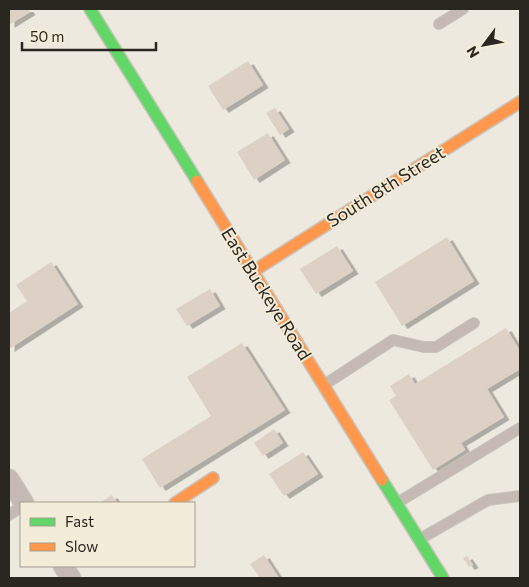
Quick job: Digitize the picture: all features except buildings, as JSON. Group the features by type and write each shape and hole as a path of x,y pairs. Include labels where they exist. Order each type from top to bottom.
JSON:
{"main road":[{"name":"East Buckeye Road","path":"90,9 443,578"},
{"name":"South 8th Street","path":"252,272 520,102"},
{"path":"177,502 213,478"}],"street":[{"path":"9,479 23,502"}],"lane":[{"path":"439,24 463,9"},
{"path":"323,386 393,340 424,347 436,346 474,323"},
{"path":"396,504 520,428"},
{"path":"419,540 465,511 488,500 520,496"},
{"path":"9,514 20,508"}],"traffic: fast":[{"path":"90,9 197,181"},
{"path":"382,480 443,578"}],"traffic: slow":[{"path":"252,272 520,102"},
{"path":"197,181 382,480"},
{"path":"177,502 213,478"}]}
